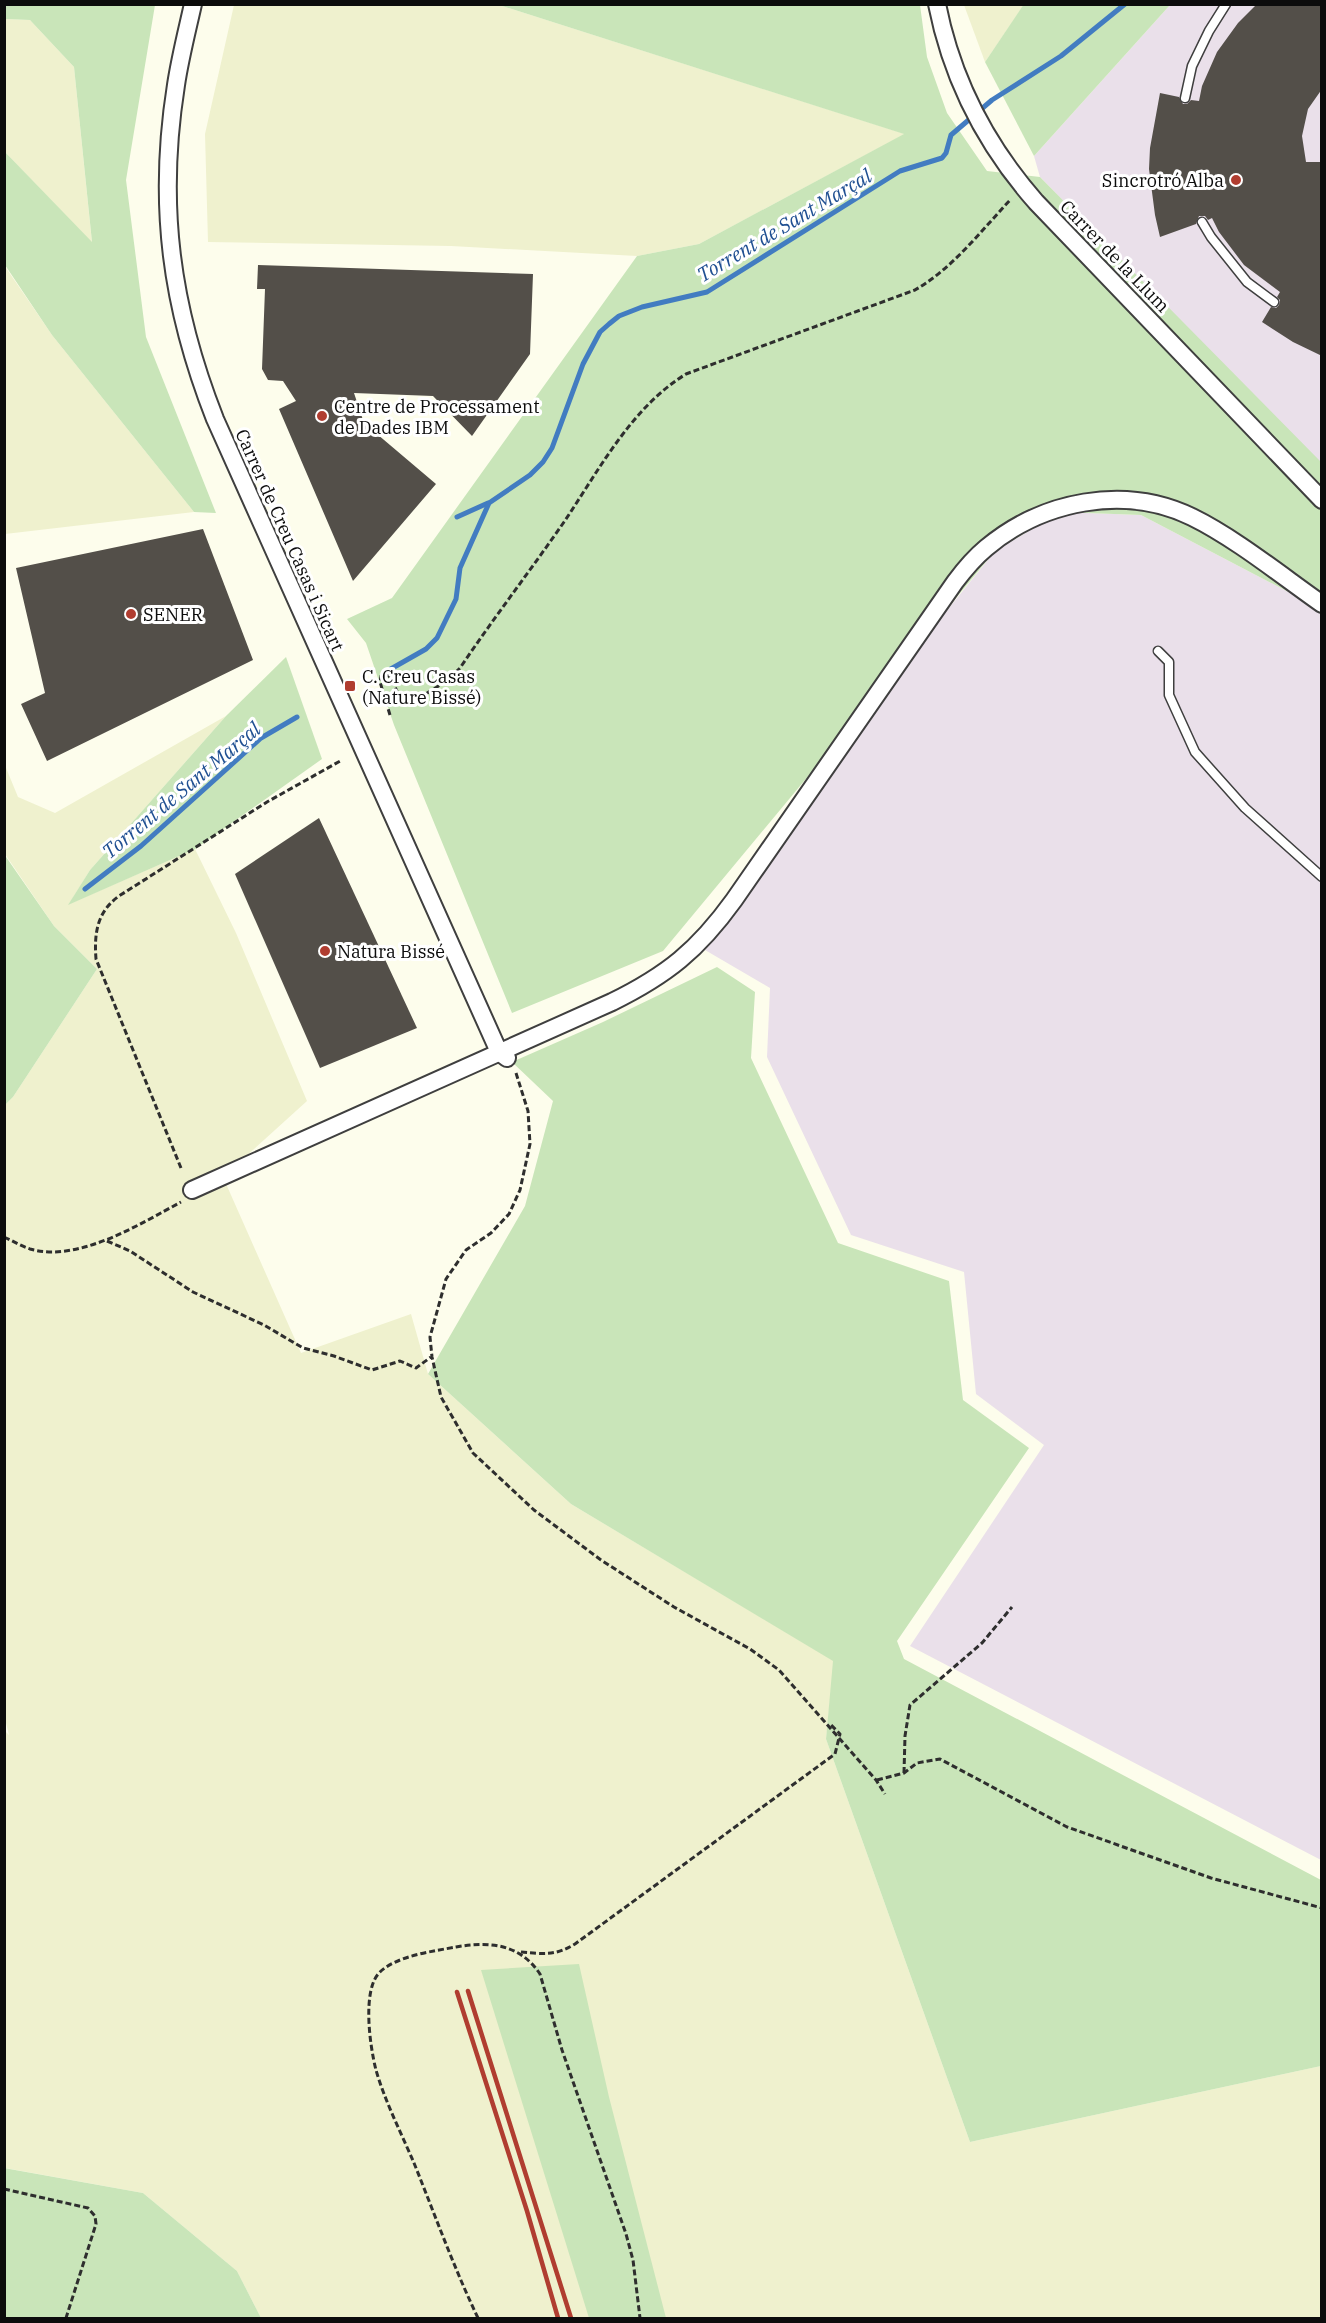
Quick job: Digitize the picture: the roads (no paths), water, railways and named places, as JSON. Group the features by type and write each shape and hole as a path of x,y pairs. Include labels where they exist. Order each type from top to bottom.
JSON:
{"street":[{"name":"Carrer de Creu Casas i Sicart","path":"193,4 176,83 167,180 169,242 187,340 215,419 504,1055"},
{"name":"Carrer de la Llum","path":"937,4 951,58 969,103 1002,160 1036,202 1322,500"},
{"path":"192,1190 504,1055 638,989 663,974 689,953 717,924 955,582 985,549 1025,521 1065,506 1098,501 1145,502 1167,508 1191,516 1215,530 1322,604"}],"lane":[{"path":"1185,98 1192,66 1209,31 1226,4"},
{"path":"1202,222 1210,237 1247,282 1274,302"},
{"path":"1158,651 1169,662 1169,694 1196,752 1245,808 1322,877"}],"waterway":[{"name":"Torrent de Sant Marçal","path":"389,670 426,649 437,638 456,599 460,568 489,503 530,475 543,462 552,448 583,364 600,332 619,316 642,307 707,292 900,171 942,158 946,153 951,135 992,100 1061,56 1125,4"},
{"path":"457,517 488,503"},
{"name":"Torrent de Sant Marçal","path":"85,889 141,846 261,738 297,717"}],"railway":[{"path":"468,1991 571,2318"},
{"path":"457,1992 527,2211 558,2318"}],"place":[{"name":"Sincrotró Alba","path":"1236,180"},
{"name":"Centre de Processament de Dades IBM","path":"322,416"},
{"name":"SENER","path":"131,614"},
{"name":"C. Creu Casas (Nature Bissé)","path":"350,686"},
{"name":"Natura Bissé","path":"325,951"}]}
